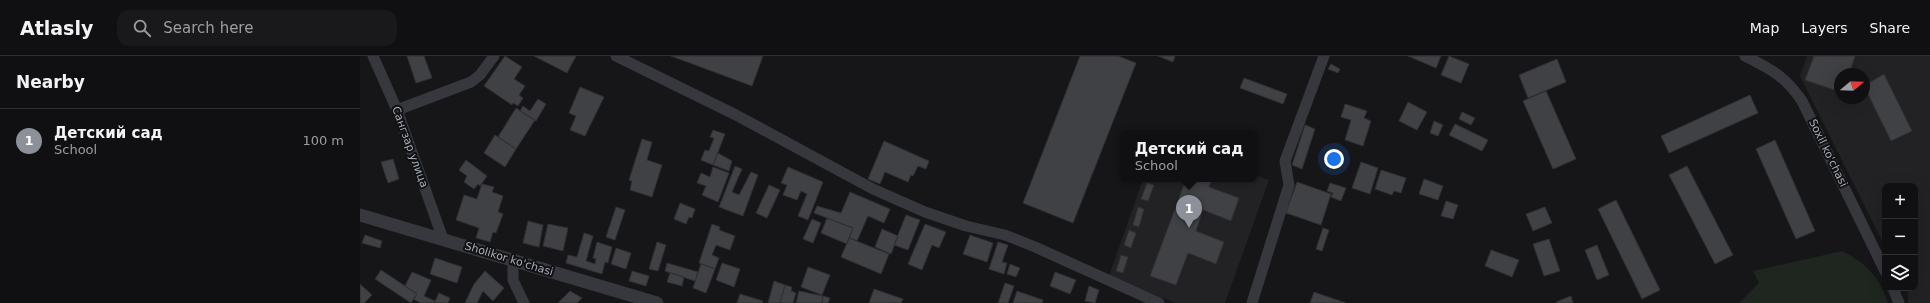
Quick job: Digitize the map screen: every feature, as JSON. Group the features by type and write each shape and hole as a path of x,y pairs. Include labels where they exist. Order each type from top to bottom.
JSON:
{"street":[{"name":"Сангзар улица","path":"373,56 397,110 443,239"},
{"path":"397,110 471,82 480,75 494,56"},
{"path":"616,56 736,115 873,189 925,212 966,226 1005,235 1159,303"},
{"path":"1252,303 1289,185 1285,161 1324,56"},
{"name":"Soxil ko'chasi","path":"1745,56 1779,74 1791,86 1802,101 1882,265"},
{"name":"Sholikor ko'chasi","path":"360,215 658,303"},
{"path":"513,261 513,280 524,303"},
{"path":"1894,291 1899,303"}],"shaded area":[{"path":"1807,56 1930,56 1930,303 1908,303 1907,291 1918,291 1918,183 1882,183 1882,241 1800,76"},
{"path":"1258,176 1269,180 1225,303 1175,303 1109,276 1142,182 1258,182"},
{"path":"1842,251 1871,271 1880,285 1888,303 1739,303 1759,283 1753,271"}],"building":[{"path":"407,56 424,56 432,78 416,83"},
{"path":"505,56 522,67 514,79 525,86 519,95 523,98 518,106 513,103 512,105 484,86"},
{"path":"534,56 576,56 567,73"},
{"path":"671,56 763,56 752,86"},
{"path":"1080,56 1118,56 1136,63 1073,223 1023,203"},
{"path":"1158,56 1175,56 1173,62"},
{"path":"1408,56 1441,56 1436,68"},
{"path":"1449,56 1469,64 1461,83 1441,75"},
{"path":"1814,56 1855,56 1851,68 1834,68 1834,90 1805,80"},
{"path":"1557,59 1566,82 1528,98 1519,75"},
{"path":"1331,64 1340,69 1338,73 1328,69"},
{"path":"1884,74 1912,131 1891,141 1870,98 1870,82"},
{"path":"1244,78 1287,94 1283,104 1240,88"},
{"path":"580,87 604,97 585,136 570,130 576,116 569,113"},
{"path":"1546,91 1576,159 1553,169 1523,101"},
{"path":"1750,95 1758,113 1669,153 1661,136"},
{"path":"538,99 546,104 536,121 520,111 523,106 530,111"},
{"path":"1408,102 1427,112 1417,130 1399,121"},
{"path":"1345,104 1367,111 1364,118 1371,121 1363,146 1345,140 1351,120 1341,117"},
{"path":"516,108 535,120 516,149 498,137"},
{"path":"1462,112 1475,118 1471,125 1459,119"},
{"path":"1434,121 1443,125 1438,136 1430,133"},
{"path":"1455,124 1488,140 1482,151 1449,135"},
{"path":"1305,125 1315,129 1302,169 1292,165"},
{"path":"713,130 725,134 713,165 701,160 705,150 709,151 714,138 710,137"},
{"path":"495,135 516,149 505,167 484,153"},
{"path":"642,139 652,142 647,160 662,165 652,197 630,190 632,181 629,180"},
{"path":"1775,140 1815,231 1796,239 1756,149"},
{"path":"884,141 929,161 926,169 918,166 908,182 885,172 880,184 868,179"},
{"path":"718,153 732,161 729,171 713,165"},
{"path":"393,159 399,179 388,183 381,162"},
{"path":"466,160 487,176 480,186 478,184 474,189 464,182 467,176 459,170"},
{"path":"1361,162 1378,168 1370,194 1352,188"},
{"path":"735,166 742,169 732,192 739,195 751,172 758,175 743,216 719,207"},
{"path":"1687,166 1733,255 1715,264 1669,175"},
{"path":"713,167 729,173 718,202 702,195 706,186 697,183 701,173 710,177"},
{"path":"788,167 823,182 808,220 798,216 807,194 801,191 797,200 783,195 787,185 781,183"},
{"path":"1381,170 1406,178 1401,193 1394,191 1392,195 1375,189"},
{"path":"1424,179 1443,186 1438,200 1419,194"},
{"path":"1185,182 1211,182 1209,187 1239,198 1231,221 1203,210 1196,231 1224,242 1216,264 1188,253 1176,285 1150,276"},
{"path":"1297,182 1331,194 1321,225 1286,213"},
{"path":"1147,183 1154,185 1148,201 1141,199"},
{"path":"1330,183 1346,188 1341,201 1331,197 1333,193 1327,191"},
{"path":"482,184 494,187 492,192 503,196 498,212 503,214 496,233 493,232 490,242 476,238 479,228 456,220 464,195 477,199"},
{"path":"769,185 780,190 767,218 756,213"},
{"path":"850,192 890,209 884,223 868,216 857,241 849,238 853,228 814,213 817,206 841,213"},
{"path":"1616,200 1660,290 1642,299 1598,209"},
{"path":"1446,201 1458,205 1453,219 1441,216"},
{"path":"680,203 695,209 692,218 689,217 686,224 674,219"},
{"path":"616,207 625,210 615,240 606,237"},
{"path":"1138,207 1144,209 1139,227 1133,225"},
{"path":"1545,207 1552,223 1533,231 1526,214"},
{"path":"906,215 920,220 908,250 894,245"},
{"path":"827,218 853,228 847,244 821,233"},
{"path":"812,219 821,223 813,243 803,239"},
{"path":"528,221 543,225 539,247 523,243"},
{"path":"548,224 568,228 563,251 543,246"},
{"path":"712,224 720,227 719,230 735,236 730,250 716,245 712,255 719,258 715,269 699,263"},
{"path":"925,224 946,232 939,248 932,245 922,270 908,264"},
{"path":"1323,228 1329,230 1322,251 1316,249"},
{"path":"882,229 898,236 891,254 875,247"},
{"path":"1129,230 1136,233 1131,248 1124,245"},
{"path":"584,233 593,236 586,261 595,264 596,259 593,258 597,242 612,247 608,263 605,262 602,274 566,263 568,255 577,257"},
{"path":"365,235 382,241 380,248 362,243"},
{"path":"970,235 993,243 987,262 963,254"},
{"path":"849,238 889,254 881,274 841,257"},
{"path":"1549,239 1560,271 1544,276 1533,244"},
{"path":"657,242 666,245 658,271 649,269"},
{"path":"998,242 1008,245 1002,262 1007,263 1004,274 989,269"},
{"path":"1597,245 1609,275 1597,280 1585,250"},
{"path":"616,248 631,253 626,269 611,264"},
{"path":"1491,250 1519,260 1512,277 1485,266"},
{"path":"1121,255 1128,257 1123,273 1116,271"},
{"path":"435,258 462,267 457,283 430,274"},
{"path":"667,263 698,272 695,281 665,271"},
{"path":"722,263 740,269 734,287 716,280"},
{"path":"701,264 715,269 706,293 693,288"},
{"path":"1010,264 1020,268 1016,277 1007,274"},
{"path":"808,267 830,275 822,295 801,287"},
{"path":"381,270 417,294 411,303 375,279"},
{"path":"485,271 504,288 493,301 483,291 477,303 465,303 474,284"},
{"path":"632,271 649,276 646,286 629,281"},
{"path":"412,272 431,280 424,296 435,301 434,303 421,303 413,299 417,294 405,286"},
{"path":"1055,272 1076,280 1070,294 1050,286"},
{"path":"670,273 684,277 682,286 667,282"},
{"path":"774,281 785,285 780,303 768,303"},
{"path":"1005,283 1014,286 1008,303 998,303"},
{"path":"360,284 372,295 364,303 360,303"},
{"path":"785,285 792,287 791,291 796,293 793,303 780,303"},
{"path":"1089,286 1099,290 1095,303 1085,301"},
{"path":"874,289 903,299 901,303 869,303"},
{"path":"570,291 582,298 577,303 558,303"},
{"path":"799,291 823,296 822,303 796,303"},
{"path":"1017,291 1043,300 1042,303 1013,303"},
{"path":"1314,292 1346,303 1310,303"},
{"path":"439,293 450,298 448,303 434,303"},
{"path":"740,294 763,301 762,303 737,303"},
{"path":"823,296 830,298 828,303 822,303"},
{"path":"1571,296 1573,303 1556,302"}],"place":[{"name":"Детский сад","path":"1189,228"}]}
